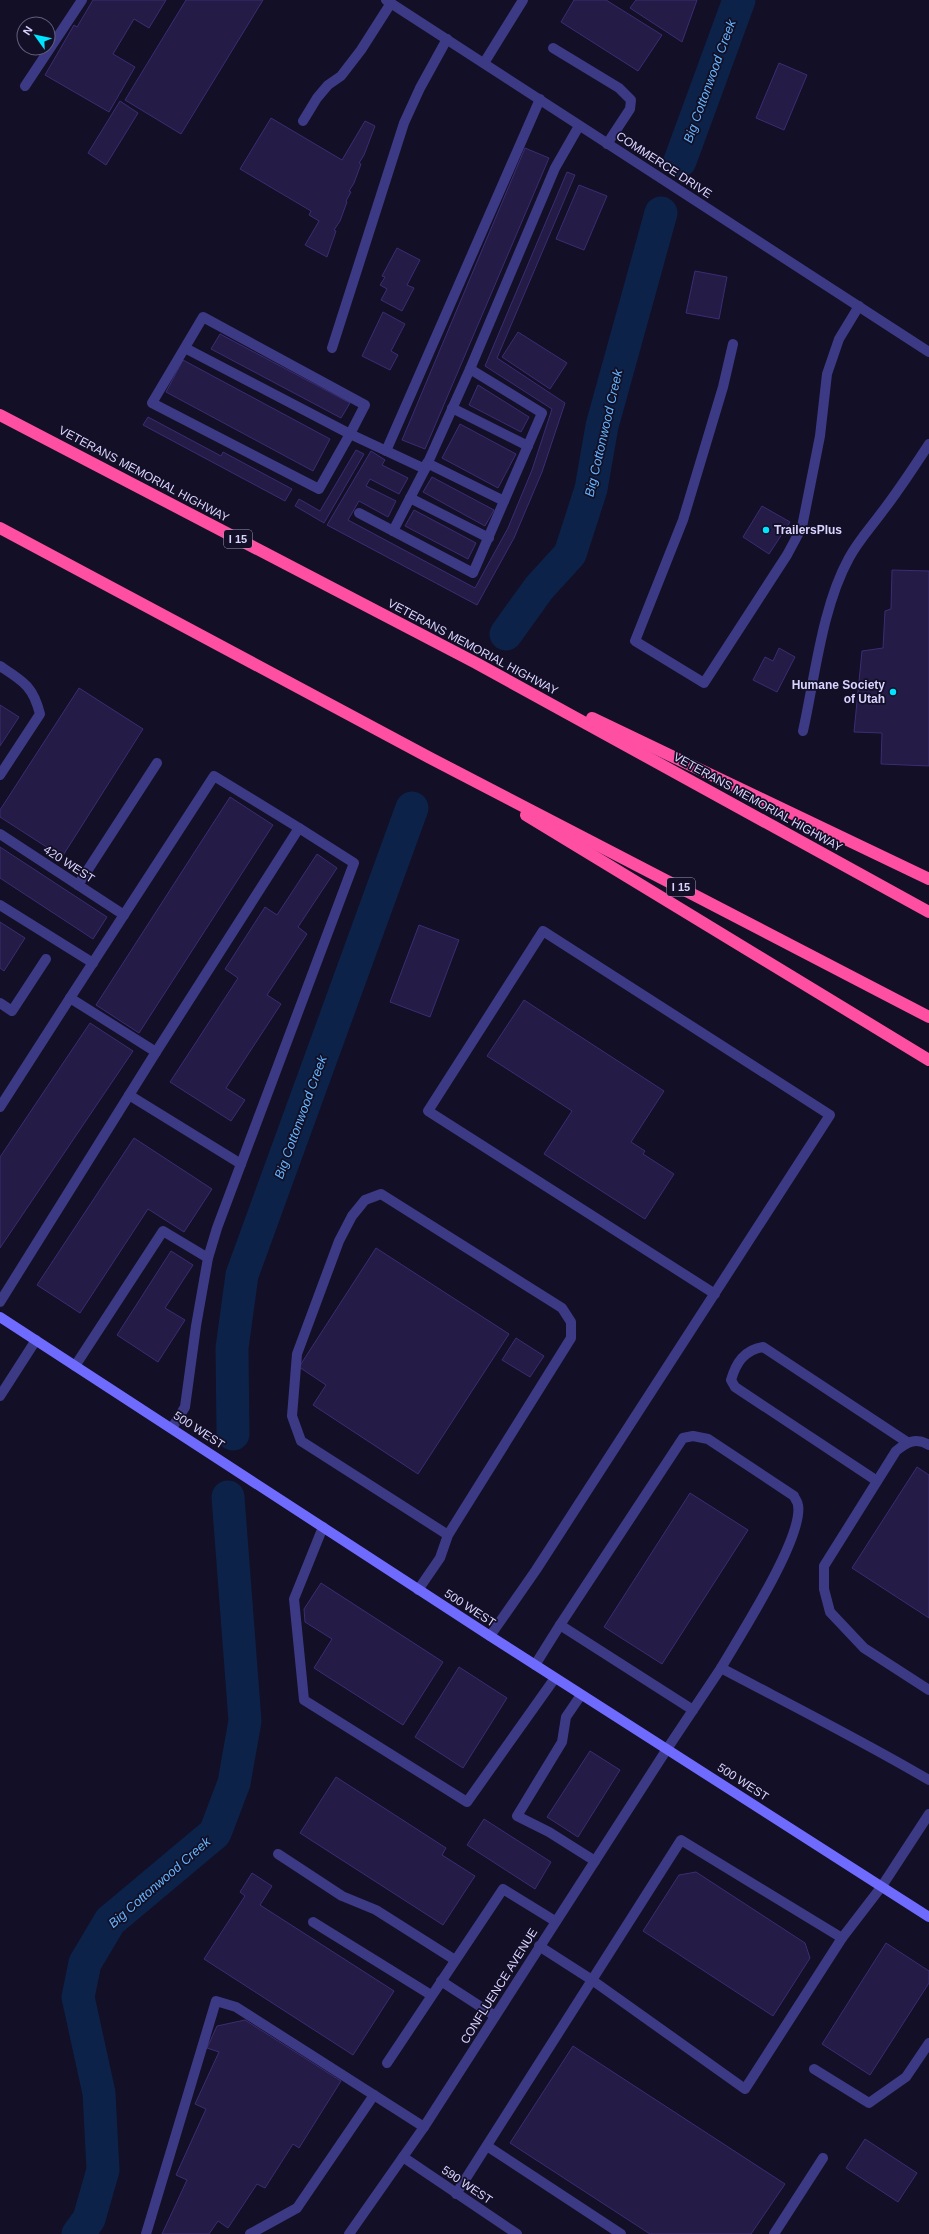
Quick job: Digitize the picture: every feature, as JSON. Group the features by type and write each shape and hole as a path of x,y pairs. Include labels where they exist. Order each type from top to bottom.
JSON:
{"highway":[{"name":"VETERANS MEMORIAL HIGHWAY","path":"0,414 476,663 929,912"},
{"name":"I 15","path":"0,528 432,759 929,1017"},
{"path":"476,663 929,879"},
{"path":"432,759 929,1060"}],"main road":[{"name":"500 WEST","path":"0,1317 418,1590 929,1917"}],"street":[{"path":"25,86 82,0"},
{"path":"484,63 523,0"},
{"path":"303,121 317,98 328,85 341,76 357,55 389,1"},
{"name":"COMMERCE DRIVE","path":"389,1 579,126 929,352"},
{"path":"332,348 404,123 423,82 447,39"},
{"path":"553,48 619,88 631,100 630,109 607,144"},
{"path":"386,451 540,99"},
{"path":"393,531 426,466 470,369 555,168 579,126"},
{"path":"733,344 723,387 683,520 635,641 704,683 787,555 802,527 820,436 827,374 839,339 859,306"},
{"path":"202,317 365,405 350,434 319,489 152,403 202,317"},
{"path":"185,348 350,434 386,451 426,466 504,501"},
{"path":"359,513 473,573 542,413 470,369"},
{"path":"452,408 528,446"},
{"path":"803,731 830,605 838,581 849,558 864,535 908,476 929,444"},
{"path":"410,498 489,538"},
{"path":"0,666 22,680 36,696 40,714 0,775"},
{"path":"78,885 157,763"},
{"path":"0,1107 214,776 354,862 241,1164 208,1258 196,1326 185,1407 172,1428"},
{"path":"0,1302 129,1094 299,828"},
{"name":"420 WEST","path":"0,834 124,915"},
{"path":"0,905 93,963"},
{"path":"490,1636 540,1564 715,1294 830,1115 543,931 428,1111 715,1294"},
{"path":"0,1004 12,1011 46,959"},
{"path":"70,998 156,1052"},
{"path":"129,1094 241,1164"},
{"path":"418,1590 440,1558 448,1535 571,1338 571,1322 562,1308 381,1194 365,1200 352,1216 339,1241 297,1354 292,1416 301,1441 448,1535"},
{"path":"75,1366 163,1231 208,1258"},
{"path":"0,1396 36,1340"},
{"path":"877,1482 735,1387 731,1380 734,1370 744,1354 754,1348 763,1347 907,1442"},
{"name":"CONFLUENCE AVENUE","path":"349,2234 424,2127 555,1921 721,1668 780,1567 795,1525 798,1505 794,1496 708,1439 693,1436 683,1438 560,1625"},
{"path":"929,1445 922,1440 907,1442 896,1451 824,1566 824,1589 830,1612 864,1648 929,1690"},
{"path":"323,1527 294,1599 304,1700 467,1802 555,1678"},
{"path":"535,1665 560,1625 693,1710"},
{"path":"721,1668 830,1726 862,1740 929,1780"},
{"path":"581,1695 566,1718 562,1742 517,1816 549,1832 595,1861"},
{"path":"540,1946 592,1980 745,2089 842,1938 882,1886 929,1814"},
{"path":"456,2194 681,1840 842,1938"},
{"path":"278,1854 342,1896 376,1910 455,1960"},
{"path":"387,2063 503,1889 555,1921"},
{"path":"314,1922 431,1995"},
{"path":"441,1981 495,2016"},
{"path":"146,2234 216,2001 236,2007 424,2127"},
{"path":"814,2069 869,2103 906,2077 929,2043"},
{"path":"250,2234 297,2208 374,2095"},
{"path":"487,2146 621,2234"},
{"name":"590 WEST","path":"402,2157 517,2234"},
{"path":"774,2234 823,2158"}],"building":[{"path":"93,0 166,0 149,28 134,19 113,54 135,67 109,112 45,75 74,25 77,27"},
{"path":"186,0 263,0 181,134 125,100"},
{"path":"574,0 606,0 662,35 638,71 561,22"},
{"path":"636,0 697,0 682,42 630,8"},
{"path":"779,63 807,75 784,130 756,118"},
{"path":"120,101 138,113 106,165 88,153"},
{"path":"271,118 342,160 365,121 375,126 364,155 359,163 361,164 354,183 349,191 351,192 346,201 347,202 340,221 334,230 336,231 327,257 305,245 319,221 309,215 311,211 240,169"},
{"path":"525,148 549,158 425,449 402,440"},
{"path":"567,172 575,175 497,358 565,403 542,472 514,538 477,605 327,525 371,451 385,460 382,465 408,478 399,494 370,479 366,486 396,501 388,517 359,501 348,520 475,588 508,528 532,470 552,409 485,366"},
{"path":"579,185 607,196 584,250 556,239"},
{"path":"397,248 420,260 407,285 414,288 402,311 381,300 387,289 380,285 385,277 382,276"},
{"path":"695,271 727,277 719,319 686,313"},
{"path":"383,312 405,324 391,351 398,355 390,370 362,356"},
{"path":"518,332 567,363 550,389 502,357"},
{"path":"220,334 350,403 341,418 211,349"},
{"path":"183,360 330,439 313,471 166,392"},
{"path":"478,385 529,417 521,432 469,405"},
{"path":"148,417 221,456 223,452 292,489 285,501 143,425"},
{"path":"460,424 516,454 498,488 442,458"},
{"path":"356,450 364,454 324,523 295,506 299,499 320,511"},
{"path":"432,477 494,510 485,526 423,492"},
{"name":"TrailersPlus","path":"762,506 790,522 769,554 743,537"},
{"path":"414,510 476,543 468,559 405,526"},
{"name":"Humane Society of Utah","path":"892,570 929,571 929,766 881,764 882,733 854,732 862,651 883,648 885,611 891,609"},
{"path":"779,648 795,657 777,692 753,680 765,657 773,661"},
{"path":"79,688 143,729 62,857 0,817 0,810"},
{"path":"0,705 19,717 0,746"},
{"path":"230,797 273,825 139,1033 96,1005"},
{"path":"0,847 107,917 93,939 0,878"},
{"path":"317,854 337,868 298,927 307,934 267,995 281,1004 226,1088 245,1100 231,1121 170,1082 238,978 225,969 265,907 277,915"},
{"path":"0,922 25,938 4,971 0,968"},
{"path":"419,925 459,940 430,1017 390,1002"},
{"path":"524,1000 664,1091 631,1142 645,1151 643,1154 674,1174 645,1219 544,1154 572,1111 487,1056"},
{"path":"90,1023 133,1051 0,1248 0,1157"},
{"path":"134,1138 212,1189 184,1232 148,1209 80,1313 37,1285"},
{"path":"376,1248 509,1334 418,1474 313,1405 326,1385 299,1367"},
{"path":"171,1251 193,1265 165,1308 185,1320 158,1362 117,1335"},
{"path":"516,1338 544,1356 530,1377 502,1360"},
{"path":"917,1467 929,1475 929,1618 852,1568"},
{"path":"690,1493 748,1530 662,1664 604,1627"},
{"path":"321,1583 443,1662 403,1725 314,1668 332,1639 305,1622 304,1609"},
{"path":"459,1667 507,1698 463,1768 415,1737"},
{"path":"590,1751 620,1770 578,1837 547,1817"},
{"path":"336,1777 446,1848 442,1855 475,1876 443,1925 300,1833"},
{"path":"484,1819 551,1862 535,1889 467,1845"},
{"path":"696,1872 805,1943 810,1958 773,2016 643,1931 679,1875"},
{"path":"252,1873 272,1886 260,1905 394,1991 353,2055 204,1959 245,1896 240,1892"},
{"path":"886,1943 929,1971 929,1983 870,2075 822,2044"},
{"path":"245,2020 341,2081 299,2148 293,2144 265,2188 257,2184 228,2228 218,2221 209,2234 162,2234 187,2180 176,2175 206,2109 195,2104 219,2052 207,2048 217,2026"},
{"path":"573,2046 785,2184 751,2234 650,2234 510,2143"},
{"path":"865,2139 917,2173 898,2202 846,2168"}],"waterway":[{"name":"Big Cottonwood Creek","path":"680,161 739,0"},
{"name":"Big Cottonwood Creek","path":"506,634 539,588 570,554 591,489 602,426 661,213"},
{"name":"Big Cottonwood Creek","path":"233,1434 232,1348 242,1275 412,808"},
{"name":"Big Cottonwood Creek","path":"78,2234 89,2219 103,2170 99,2093 78,1997 85,1963 110,1921 215,1833 234,1783 245,1721 228,1497"}],"place":[{"name":"TrailersPlus","path":"766,530"},
{"name":"Humane Society of Utah","path":"893,692"}]}
